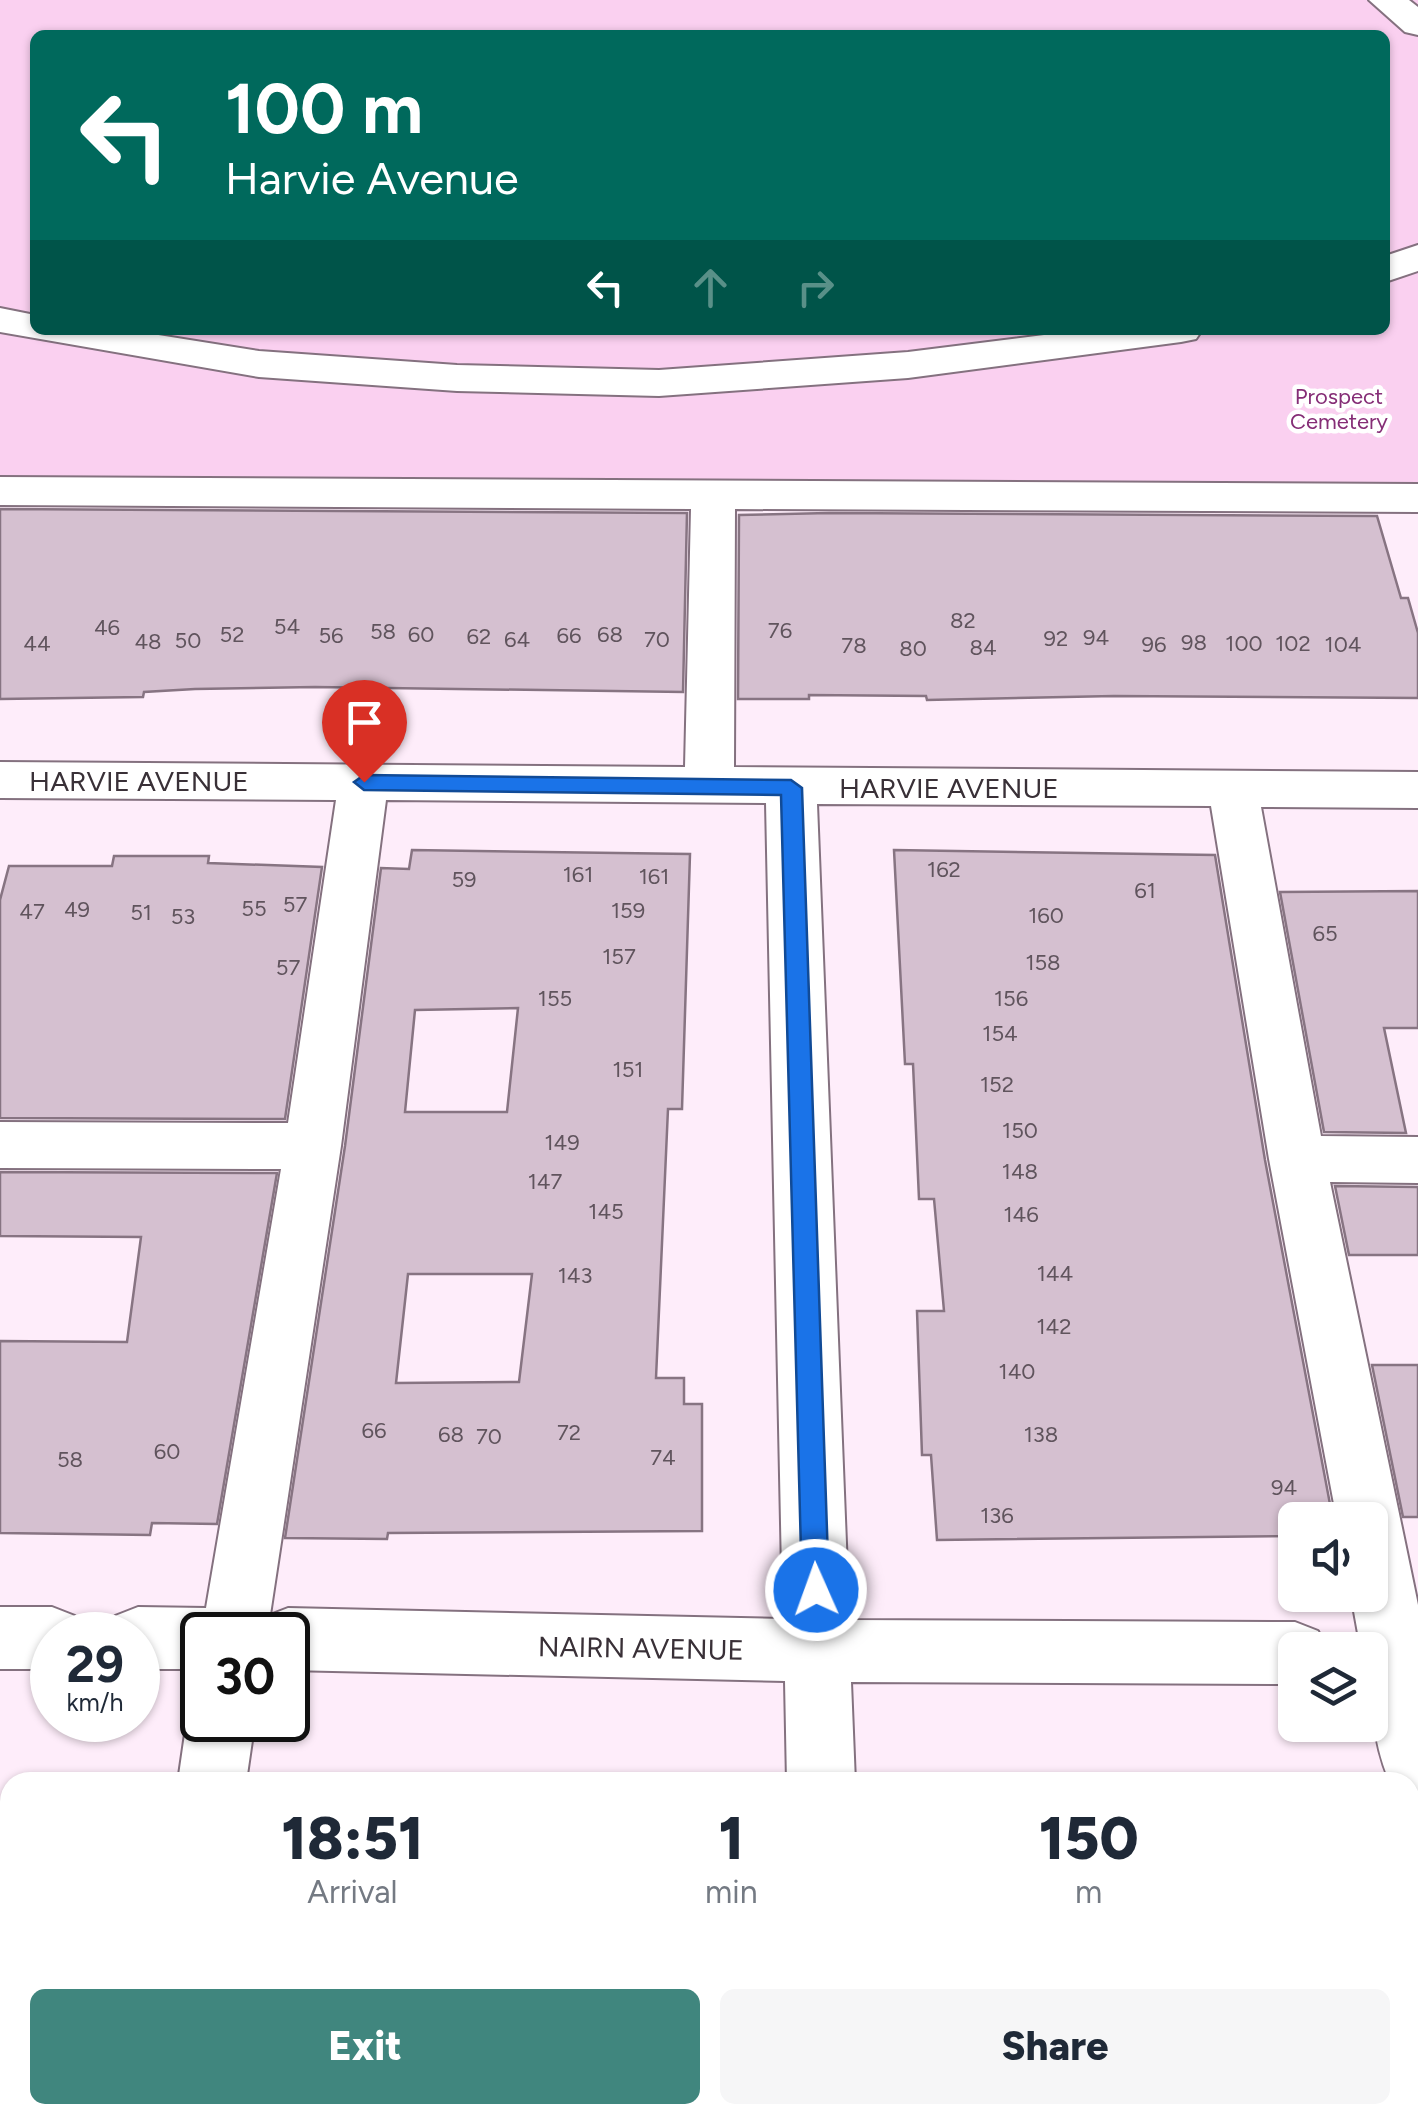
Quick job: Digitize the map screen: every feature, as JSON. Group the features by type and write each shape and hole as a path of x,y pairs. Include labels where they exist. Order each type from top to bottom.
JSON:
{"street":[{"path":"1387,0 1418,24"},
{"path":"1390,268 1418,258"},
{"path":"0,320 30,326"},
{"path":"81,335 259,364 457,378 658,383 908,365 1142,335"},
{"path":"0,491 1418,498"},
{"path":"709,787 713,496"},
{"name":"HARVIE AVENUE","path":"0,780 1418,790"},
{"path":"238,1612 313,1146 364,782"},
{"path":"791,788 821,1772"},
{"path":"1233,789 1298,1159 1418,1769"},
{"path":"0,1145 313,1146"},
{"path":"1298,1159 1418,1160"},
{"path":"0,1638 30,1638"},
{"name":"NAIRN AVENUE","path":"310,1640 817,1652 1278,1653"},
{"path":"214,1772 218,1742"}],"green space":[{"name":"Prospect Cemetery","path":"0,0 1418,0 1418,487 0,480"}],"building":[{"path":"0,509 687,513 683,692 315,687 195,689 144,692 143,697 0,699"},
{"path":"739,515 1377,516 1401,598 1408,598 1418,633 1418,698 1114,696 927,700 926,696 809,695 809,699 738,699"},
{"path":"412,850 690,854 682,1109 668,1109 656,1378 684,1378 684,1404 702,1404 702,1531 388,1533 387,1539 285,1538 345,1146 381,868 409,869","holes":["518,1008 507,1112 405,1112 415,1010","408,1274 532,1274 519,1382 396,1383"]},
{"path":"894,850 1215,855 1265,1160 1330,1502 1278,1502 1278,1536 937,1540 931,1455 922,1455 917,1311 944,1311 934,1199 919,1199 913,1064 905,1064"},
{"path":"114,856 209,856 208,863 322,867 285,1119 0,1118 0,900 9,866 112,866"},
{"path":"1418,891 1418,1028 1384,1028 1406,1133 1324,1132 1280,892"},
{"path":"0,1172 277,1173 217,1524 152,1523 150,1535 0,1533 0,1341 127,1342 141,1237 0,1236"},
{"path":"1335,1186 1418,1187 1418,1255 1349,1255"},
{"path":"1372,1365 1418,1365 1418,1517 1403,1517"}],"route":[{"path":"364,782 791,788 816,1590"}]}
